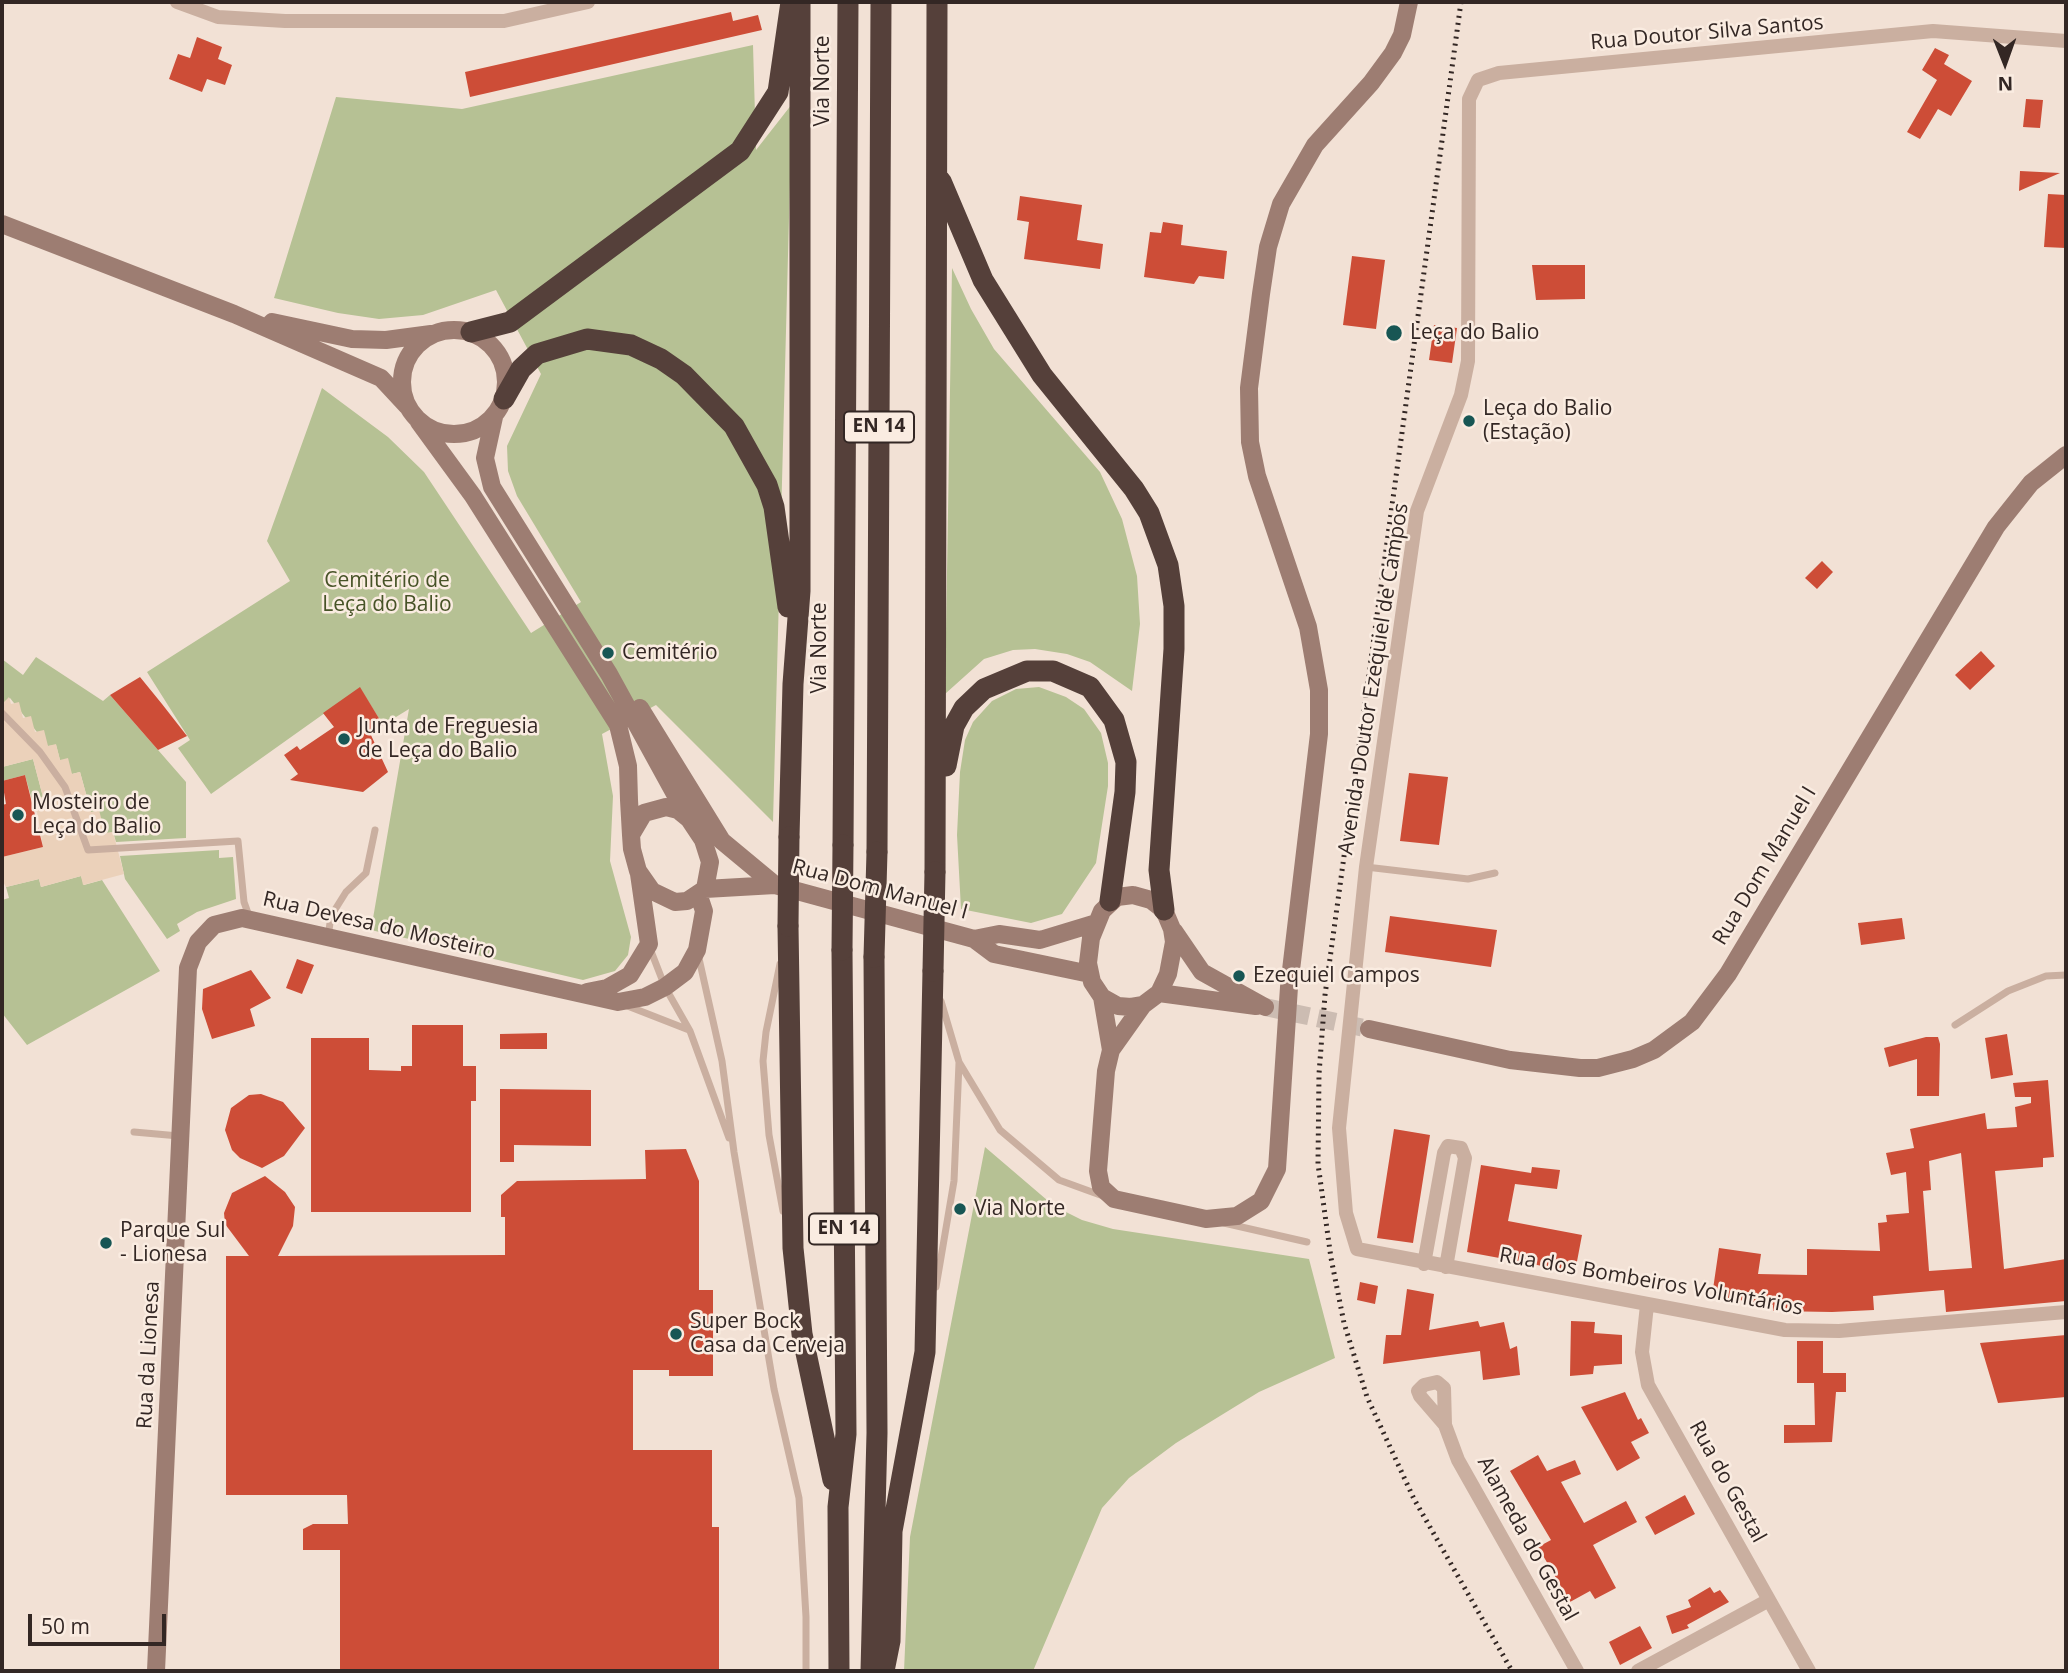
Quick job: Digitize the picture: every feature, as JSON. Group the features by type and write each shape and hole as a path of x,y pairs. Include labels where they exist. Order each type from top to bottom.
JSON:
{"highway":[{"path":"471,332 510,322 740,151 778,92 791,2"},
{"path":"800,2 800,591 793,684 788,926 793,1248 802,1334 838,1507"},
{"name":"Via Norte","path":"839,1671 838,1507 845,1434 842,950 848,2"},
{"name":"EN 14","path":"872,1671 877,1433 874,957 877,852 881,2"},
{"path":"884,1671 890,1641 892,1531 925,1352 935,872 937,2"},
{"path":"938,173 983,280 1042,375 1134,489 1160,538 1174,606 1173,695 1159,870 1168,920"},
{"path":"499,408 521,369 537,354 587,339 631,345 661,359 715,404 734,426 756,462 774,507 787,589 793,684"},
{"path":"935,872 941,844 948,745 964,708 984,689 1006,678 1027,671 1053,671 1090,687 1102,701 1114,720 1126,762 1125,792 1110,901"}],"main road":[{"path":"1168,920 1171,963 1159,993 1143,1005 1111,1050 1106,1071 1098,1180 1106,1195 1114,1199 1206,1219 1227,1219 1249,1210 1266,1194 1277,1168 1289,987 1319,734 1319,690 1308,627 1257,476 1250,442 1250,388 1268,247 1281,204 1303,162 1393,53 1402,35 1409,2"},
{"path":"2,224 234,314 381,378 407,405 473,496 618,725 628,766 631,835 649,944 630,975 607,988 575,993"},
{"path":"234,314 352,339 386,340 450,329 471,332 489,342 502,358 507,379 485,458 492,487 609,674 703,840 710,862 702,892 704,911 697,950 685,972 666,987 645,997 618,1002"},
{"path":"407,405 401,386 404,365 414,348 431,334"},
{"path":"419,422 437,432 458,435 478,429 499,408"},
{"name":"Rua Dom Manuel I","path":"1368,1029 1510,1059 1580,1069 1598,1068 1633,1059 1654,1050 1692,1022 1728,974 1982,547 2031,483 2066,455"},
{"path":"609,674 642,710 722,841 768,880"},
{"path":"631,835 643,813 654,808 678,810 689,819"},
{"name":"Rua Dom Manuel I","path":"703,840 740,871 974,939 994,954 1090,974"},
{"path":"638,871 652,891 663,898 687,901 702,892"},
{"name":"Rua Dom Manuel I","path":"702,892 768,880"},
{"path":"1111,1050 1102,997 1090,974 1089,951 1096,923 1110,901 1125,895 1142,896 1168,920 1202,972 1265,1007 1159,993"},
{"name":"Rua Devesa do Mosteiro","path":"190,958 214,925 233,918 618,1002"},
{"name":"Rua Dom Manuel I","path":"974,939 999,934 1040,940 1096,923"},
{"name":"Rua da Lionesa","path":"156,1671 190,958"},
{"path":"1102,997 1118,1006 1143,1005"}],"street":[{"path":"177,2 218,17 285,21 504,21 588,2"},
{"name":"Rua Doutor Silva Santos","path":"1478,80 1499,73 1933,31 2066,41"},
{"name":"Avenida Doutor Ezequiel de Campos","path":"1357,1249 1346,1213 1339,1128 1366,867 1417,511 1461,395 1468,361 1469,99 1478,80"},
{"path":"1424,1264 1444,1153 1448,1146 1461,1148 1465,1158 1446,1268"},
{"name":"Rua dos Bombeiros Voluntários","path":"1357,1249 1424,1264 1785,1330 1839,1331 2066,1312"},
{"name":"Rua do Gestal","path":"1647,1305 1642,1352 1648,1385 1809,1671"},
{"name":"Alameda do Gestal","path":"1445,1425 1458,1460 1577,1671"},
{"path":"1638,1671 1769,1600"}],"lane":[{"path":"2,713 40,752 65,787 88,850 238,841 244,902 252,920"},
{"path":"328,938 331,916 346,892 366,873 375,844 375,830"},
{"path":"1366,867 1468,879 1495,873"},
{"path":"649,944 666,987 690,1031 734,1152"},
{"path":"697,950 722,1061 734,1152 774,1389 799,1498 806,1671"},
{"path":"933,971 959,1062 1000,1130 1059,1180 1114,1199"},
{"path":"1955,1025 2008,991 2046,976 2066,975"},
{"path":"618,1002 690,1031"},
{"path":"925,1352 954,1181 959,1062"},
{"path":"134,1132 182,1136"},
{"path":"1206,1219 1307,1242"}],"green space":[{"name":"Cemitério de Leça do Balio","path":"753,45 756,150 792,104 773,822 656,705 602,734 613,796 610,861 631,937 628,955 615,971 583,980 371,930 409,709 383,725 360,688 211,794 178,748 190,740 147,672 290,581 267,541 322,388 388,437 424,472 531,633 581,602 517,496 508,471 507,446 541,374 496,290 423,315 379,319 338,313 274,298 336,97 462,109"},
{"path":"952,268 994,349 1100,472 1122,519 1137,576 1140,624 1132,691 1090,662 1067,654 1035,649 1013,650 984,659 945,694"},
{"path":"36,657 103,701 110,695 186,782 186,838 116,842 113,832 105,834 91,812 80,772 72,774 60,760 56,745 48,746 10,698 2,704 2,659 23,675"},
{"path":"1039,687 1066,697 1084,709 1101,733 1108,763 1108,786 1096,863 1062,914 1031,923 961,909 957,835 960,772 965,740 973,722 992,701 1016,689"},
{"path":"33,759 43,797 32,800 25,775 2,781 2,767"},
{"path":"219,850 219,858 233,857 236,899 197,912 177,924 180,931 167,939 125,879 120,856"},
{"path":"81,876 84,885 102,880 160,971 27,1045 2,1013 2,900 9,898 6,887 39,879 41,887"},
{"path":"985,1147 1054,1206 1082,1220 1113,1229 1309,1259 1335,1358 1259,1392 1176,1443 1129,1478 1102,1508 1033,1671 904,1671 910,1537"}],"shaded area":[{"path":"9,697 11,704 19,702 23,718 31,716 35,732 44,730 48,746 56,744 60,760 68,758 72,774 80,772 91,812 99,810 105,833 113,832 124,874 83,885 81,876 41,887 39,879 6,887 2,880 2,857 43,847 37,812 33,811 30,801 43,797 33,759 2,767 2,704"}],"building":[{"path":"731,12 733,21 758,15 762,30 470,97 465,72"},
{"path":"197,37 222,47 218,59 232,65 225,85 207,79 202,92 169,79 178,54 190,58"},
{"path":"1935,48 1949,55 1944,64 1972,81 1951,116 1938,109 1920,139 1907,132 1937,80 1922,70"},
{"path":"2026,99 2043,100 2040,128 2023,127"},
{"path":"2020,171 2060,173 2019,191"},
{"path":"2048,194 2066,195 2066,248 2044,247"},
{"path":"1020,196 1082,205 1077,240 1103,244 1100,269 1024,259 1029,222 1017,220"},
{"path":"1163,222 1183,225 1181,245 1227,251 1224,279 1199,276 1194,284 1144,277 1150,232 1161,233"},
{"path":"1352,256 1385,260 1376,329 1343,325"},
{"path":"1532,265 1585,265 1585,299 1536,300"},
{"path":"1434,325 1457,328 1452,363 1429,360"},
{"path":"1822,561 1833,572 1817,589 1805,578"},
{"path":"1981,651 1995,666 1970,690 1955,675"},
{"path":"140,677 187,736 158,750 110,695"},
{"name":"Junta de Freguesia de Leça do Balio","path":"360,687 383,725 370,733 388,772 363,792 290,780 298,774 284,755 297,746 300,750 334,727 323,713"},
{"path":"1409,773 1448,777 1439,845 1400,841"},
{"name":"Mosteiro de Leça do Balio","path":"25,775 43,847 2,857 2,805 6,804 2,781"},
{"path":"1390,916 1497,930 1491,967 1385,952"},
{"path":"1902,918 1905,939 1861,945 1858,923"},
{"path":"297,959 314,965 302,994 286,988"},
{"path":"251,970 271,998 250,1009 255,1026 212,1039 202,1009 203,989"},
{"path":"412,1025 463,1025 463,1066 476,1066 476,1101 471,1101 471,1212 311,1212 311,1038 369,1038 369,1070 401,1071 401,1066 412,1066"},
{"path":"547,1033 547,1049 500,1049 500,1034"},
{"path":"2007,1034 2013,1075 1991,1079 1985,1038"},
{"path":"1926,1037 1938,1037 1940,1044 1939,1096 1917,1096 1917,1059 1889,1067 1884,1048"},
{"path":"2048,1080 2054,1157 2043,1158 2043,1167 1995,1171 2004,1269 2066,1259 2066,1301 1946,1312 1944,1290 1873,1296 1874,1310 1832,1312 1773,1311 1773,1305 1712,1296 1719,1248 1761,1254 1758,1274 1807,1275 1807,1249 1880,1251 1878,1223 1887,1222 1886,1215 1909,1213 1906,1172 1891,1175 1886,1153 1914,1148 1910,1129 1985,1113 1987,1129 2017,1127 2015,1107 2031,1103 2031,1097 2015,1097 2013,1083","holes":["1961,1153 1972,1268 1929,1271 1923,1191 1931,1190 1929,1161"]},
{"path":"500,1089 591,1090 591,1146 514,1145 514,1162 500,1162"},
{"path":"261,1094 283,1102 305,1128 284,1156 262,1168 240,1158 232,1150 225,1130 231,1108 249,1095"},
{"path":"1394,1129 1430,1135 1413,1243 1377,1238"},
{"path":"686,1149 699,1181 699,1290 713,1290 713,1376 669,1376 669,1370 633,1370 633,1450 712,1450 712,1527 719,1527 719,1671 340,1671 340,1550 303,1550 303,1529 313,1524 348,1524 347,1495 226,1495 226,1256 249,1256 225,1224 224,1213 232,1193 265,1176 285,1192 295,1207 293,1226 278,1256 505,1255 505,1217 501,1217 501,1195 517,1181 646,1179 645,1150"},
{"path":"1481,1165 1531,1173 1532,1167 1560,1170 1557,1189 1515,1184 1508,1221 1582,1235 1575,1272 1467,1252"},
{"path":"1360,1282 1378,1286 1375,1304 1357,1300"},
{"path":"1407,1289 1434,1294 1429,1330 1478,1321 1480,1327 1504,1322 1510,1349 1517,1346 1520,1375 1483,1380 1480,1351 1383,1364 1386,1335 1401,1335"},
{"path":"1571,1321 1595,1322 1594,1333 1622,1335 1622,1364 1594,1366 1593,1374 1570,1376"},
{"path":"2066,1335 2066,1397 1998,1403 1980,1343"},
{"path":"1797,1341 1823,1341 1823,1373 1846,1373 1846,1392 1836,1392 1832,1442 1784,1443 1784,1425 1815,1425 1814,1383 1797,1383"},
{"path":"1625,1392 1638,1420 1641,1418 1649,1433 1631,1442 1640,1458 1617,1471 1581,1407"},
{"path":"1538,1455 1547,1471 1575,1460 1581,1474 1561,1482 1584,1523 1626,1501 1637,1522 1593,1545 1616,1588 1595,1599 1590,1591 1570,1602 1538,1547 1551,1540 1510,1471"},
{"path":"1685,1495 1695,1514 1655,1535 1645,1517"},
{"path":"1710,1587 1714,1593 1720,1590 1729,1602 1687,1625 1689,1628 1672,1634 1666,1616 1691,1607 1688,1600"},
{"path":"1640,1626 1652,1648 1620,1665 1609,1642"}],"tunnel":[{"path":"1265,1007 1369,1029"}],"railway":[{"path":"1461,2 1325,995 1319,1074 1318,1164 1331,1258 1344,1323 1367,1397 1414,1499 1512,1671"}],"place":[{"name":"Leça do Balio","path":"1394,333"},
{"name":"Leça do Balio (Estação)","path":"1469,421"},
{"name":"Cemitério","path":"608,653"},
{"name":"Junta de Freguesia de Leça do Balio","path":"344,739"},
{"name":"Mosteiro de Leça do Balio","path":"18,815"},
{"name":"Ezequiel Campos","path":"1239,976"},
{"name":"Via Norte","path":"960,1209"},
{"name":"Parque Sul - Lionesa","path":"106,1243"},
{"name":"Super Bock Casa da Cerveja","path":"676,1334"}]}
